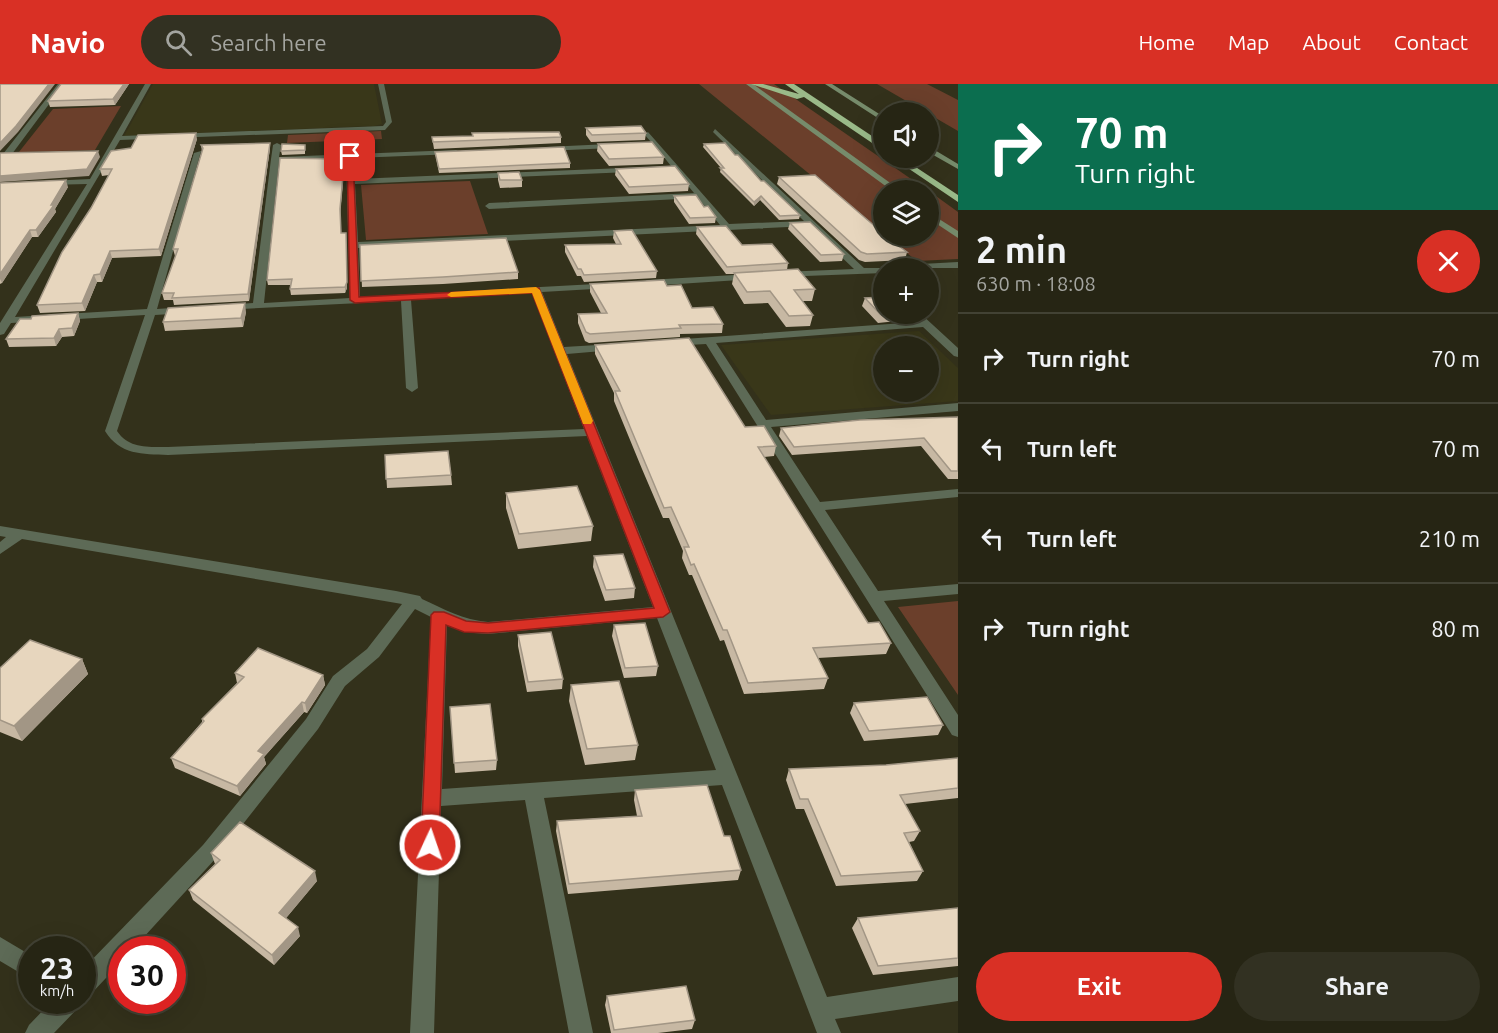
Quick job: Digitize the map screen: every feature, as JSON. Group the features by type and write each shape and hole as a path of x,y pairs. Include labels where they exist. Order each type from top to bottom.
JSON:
{"highway":[{"path":"755,84 813,100"},
{"path":"789,84 873,141"},
{"path":"806,84 836,104"},
{"path":"912,168 958,199"}],"street":[{"path":"3,156 61,84"},
{"path":"0,332 93,182 106,152 117,138 148,84"},
{"path":"117,138 385,128 389,122 381,84"},
{"path":"749,84 882,180"},
{"path":"828,84 873,113"},
{"path":"715,131 812,223 873,276"},
{"path":"648,134 727,227"},
{"path":"539,149 657,144"},
{"path":"258,306 277,145"},
{"path":"275,159 468,152"},
{"path":"198,153 151,312 111,431 115,439 124,447 168,451 592,432"},
{"path":"3,156 17,155"},
{"path":"939,155 958,167"},
{"path":"350,156 355,300"},
{"path":"351,182 677,168"},
{"path":"35,184 93,182"},
{"path":"489,206 700,195"},
{"path":"939,222 958,235"},
{"path":"353,245 812,223"},
{"path":"939,267 958,266"},
{"path":"641,284 873,271"},
{"path":"210,309 617,285"},
{"path":"536,290 829,1033"},
{"path":"406,297 412,388"},
{"path":"9,320 199,309"},
{"path":"654,344 927,324 958,354"},
{"path":"709,340 958,730"},
{"path":"560,351 621,346"},
{"path":"763,424 958,408"},
{"path":"815,507 958,493"},
{"path":"0,531 379,592 414,600 464,627 488,628 663,612"},
{"path":"0,549 18,535"},
{"path":"873,597 958,589"},
{"path":"96,972 210,851 312,724 339,681 373,653 414,600"},
{"path":"422,1033 439,615"},
{"path":"432,798 728,777"},
{"path":"533,790 581,1033"},
{"path":"0,948 18,960"},
{"path":"820,1010 958,989"},
{"path":"37,1033 56,1014"}],"shaded area":[{"path":"153,84 374,84 382,124 124,136"},
{"path":"699,84 774,84 873,153 873,168 895,168 913,180 873,180 873,226"},
{"path":"877,84 927,84 958,100 958,131 939,120 939,102 908,102"},
{"path":"121,106 95,150 19,152 53,109"},
{"path":"381,131 382,139 287,143 288,135"},
{"path":"470,181 488,234 366,240 361,185"},
{"path":"939,198 958,212 958,259 913,258 898,246 939,246"},
{"path":"919,331 924,336 873,336 873,402 939,402 939,350 958,368 958,401 771,415 721,345"},
{"path":"958,601 958,695 898,607"}],"building":[{"path":"0,84 49,84 0,143"},
{"path":"61,84 124,84 113,99 48,101"},
{"path":"641,126 646,133 592,135 586,128"},
{"path":"559,132 561,137 433,142 432,137 473,136 472,133"},
{"path":"196,133 159,249 110,251 100,274 94,275 82,303 37,305 62,252 91,208 112,169 100,169 111,151 131,148 138,135"},
{"path":"652,142 664,157 609,159 598,144"},
{"path":"270,143 248,294 172,298 174,293 162,293 178,249 173,249 203,148 201,145"},
{"path":"725,143 761,181 764,181 800,215 780,216 761,196 754,202 720,168 724,168 704,144"},
{"path":"282,144 305,145 305,150 281,151"},
{"path":"564,147 570,163 439,169 435,152"},
{"path":"98,151 87,169 0,176 0,153"},
{"path":"280,158 340,159 340,165 344,165 340,209 341,233 346,233 347,282 345,287 290,289 292,279 267,280"},
{"path":"675,166 689,184 629,187 616,169"},
{"path":"519,172 522,180 500,180 498,173"},
{"path":"815,175 873,225 873,246 899,246 907,252 867,254 861,252 779,177"},
{"path":"66,180 51,205 54,205 36,230 30,230 0,274 0,183"},
{"path":"696,195 704,207 708,206 716,217 690,218 674,196"},
{"path":"810,222 844,254 821,255 790,223"},
{"path":"726,226 742,245 772,244 788,263 727,267 697,227"},
{"path":"632,230 657,271 584,275 581,269 578,269 565,245 621,244 614,231"},
{"path":"506,238 518,272 361,281 360,245"},
{"path":"798,269 815,289 794,290 813,315 789,316 770,291 747,292 734,273"},
{"path":"664,280 667,286 681,285 692,308 713,307 723,324 679,325 681,328 590,334 586,332 578,314 607,313 590,284"},
{"path":"865,298 873,298 873,307"},
{"path":"245,303 241,318 163,322 168,308"},
{"path":"78,313 72,328 59,329 54,338 6,339 20,319"},
{"path":"689,338 745,427 764,426 776,446 758,447 868,623 879,622 891,643 813,648 828,678 748,683 727,630 723,630 694,564 691,565 684,547 689,547 671,507 664,508 615,391 620,391 595,345"},
{"path":"958,417 958,471 951,471 924,438 794,447 781,428 860,420"},
{"path":"448,451 451,475 386,479 385,455"},
{"path":"577,486 593,526 519,534 506,493"},
{"path":"623,554 635,588 606,590 594,556"},
{"path":"645,623 658,666 625,668 614,625"},
{"path":"551,632 563,679 528,682 518,635"},
{"path":"30,640 82,659 14,726 0,720 0,668"},
{"path":"258,648 323,675 305,703 302,702 258,751 264,754 237,786 171,758 204,721 202,719 244,677 235,673"},
{"path":"619,681 638,745 587,749 571,685"},
{"path":"927,697 943,725 869,731 854,703"},
{"path":"490,704 497,760 454,763 450,707"},
{"path":"958,758 958,788 900,795 920,831 904,833 923,871 841,876 808,799 800,799 789,769 886,765"},
{"path":"707,785 724,836 730,836 741,870 569,884 557,821 642,816 635,790"},
{"path":"240,822 315,871 279,913 298,927 272,955 189,890 220,860 211,853"},
{"path":"958,908 958,958 878,966 858,918"},
{"path":"686,986 695,1020 614,1030 607,996"}],"slow traffic":[{"path":"451,295 536,290 587,421"}],"route":[{"path":"350,156 355,300 536,290 663,612 488,628 464,627 439,615 430,845"}]}
